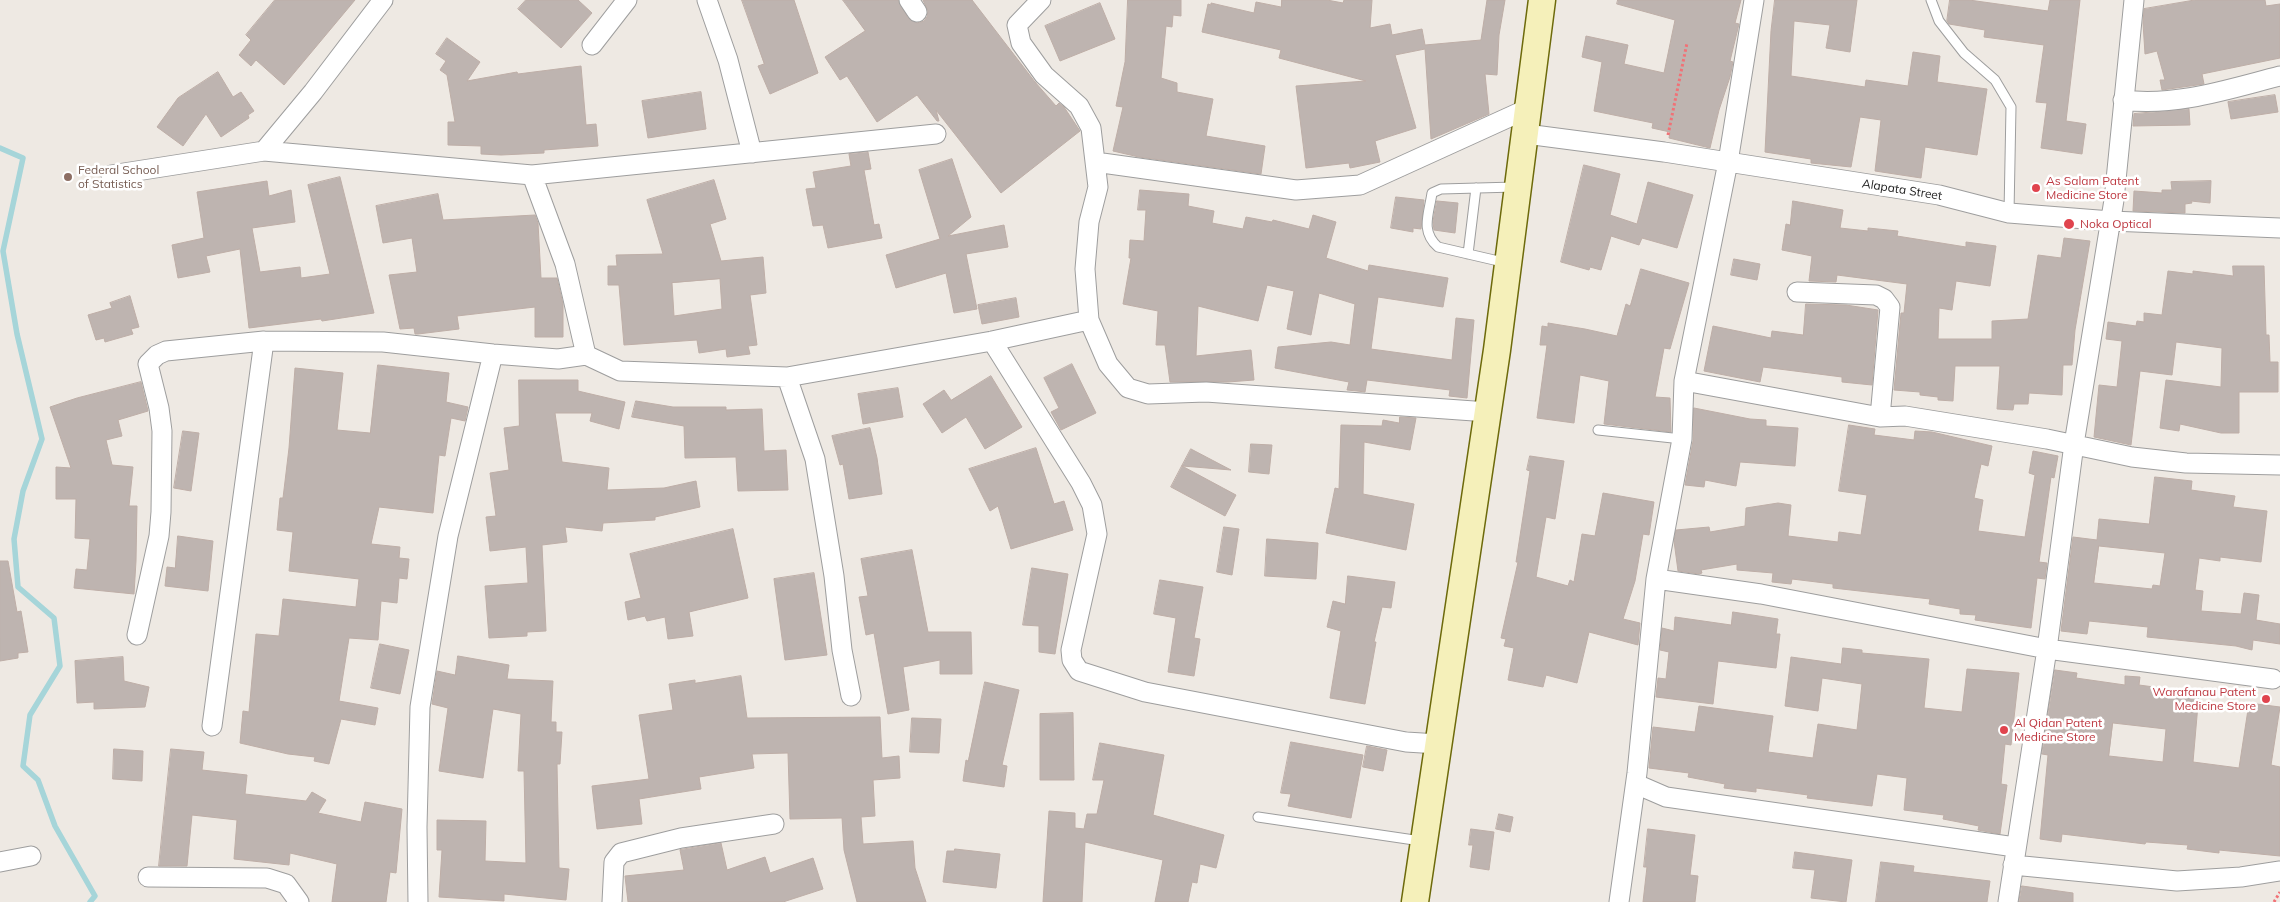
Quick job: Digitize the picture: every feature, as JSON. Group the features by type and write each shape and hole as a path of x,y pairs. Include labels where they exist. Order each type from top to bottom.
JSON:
{"street":[{"path":"264,151 313,92 383,0"},
{"path":"592,44 627,0"},
{"path":"707,0 728,60 752,153"},
{"path":"1041,0 1017,25 1022,43 1044,75 1079,106 1091,128 1098,187 1089,222 1085,269 1089,320 1108,364 1128,388 1148,394 1206,392 1488,412"},
{"path":"1415,902 1488,412 1542,0"},
{"path":"1619,902 1636,784 1656,579 1682,439 1684,381 1728,162 1754,0"},
{"path":"2008,902 2047,649 2074,444 2111,221 2134,0"},
{"path":"2123,100 2144,103 2196,98 2280,76"},
{"path":"1095,162 1296,190 1343,187 1360,185 1526,121"},
{"name":"Alapata Street","path":"1526,121 1664,152 1938,195 2009,213 2111,221 2280,228"},
{"path":"111,175 264,151 532,175 936,134"},
{"path":"532,175 565,264 586,355"},
{"path":"1797,292 1876,295 1884,299 1890,307 1880,417"},
{"path":"137,635 159,536 161,512 162,430 160,408 148,364 157,355 166,351 264,341 383,342 558,359 586,355 620,371 787,377 992,341 1089,320"},
{"path":"212,726 264,341"},
{"path":"992,341 1081,483 1092,505 1097,534 1071,650 1072,660 1079,671 1145,692 1406,742 1438,744"},
{"path":"418,902 417,827 420,707 448,536 493,354"},
{"path":"787,377 815,459 834,576 842,650 851,696"},
{"path":"1684,381 1880,417 1905,416 2074,444 2132,457 2186,463 2280,466"},
{"path":"1656,579 1762,594 2047,649 2273,679"},
{"path":"1636,784 1666,797 2014,856 2177,881 2241,878 2280,872"},
{"path":"612,902 614,862 621,852 681,838 774,824"},
{"path":"0,862 31,856"},
{"path":"148,877 267,878 286,884 299,902"}],"lane":[{"path":"1931,0 1939,21 1964,53 1995,80 2011,108 2009,213"},
{"path":"1507,263 1438,247 1430,240 1426,232 1432,193 1440,189 1518,187"},
{"path":"1468,254 1476,188"},
{"path":"1598,430 1682,439"},
{"path":"1258,817 1424,842"}],"path":[{"path":"1664,152 1687,43"},
{"path":"2274,902 2280,892"}],"building":[{"path":"275,0 355,0 284,85 256,60 251,66 239,55 251,40 246,35"},
{"path":"526,0 578,0 592,13 561,48 518,9"},
{"path":"742,0 794,0 818,73 770,94 758,66 764,64"},
{"path":"843,0 898,0 908,18 917,23 924,21 927,17 928,11 923,0 972,0 1035,82 1056,106 1059,103 1064,107 1080,131 1001,193 936,110 939,121 937,121 917,95 877,122 847,76 840,80 825,57 865,31"},
{"path":"1128,0 1181,0 1181,16 1173,15 1172,27 1166,26 1161,78 1177,83 1177,92 1213,99 1206,136 1265,146 1261,174 1139,157 1113,151 1123,107 1116,106 1125,62"},
{"path":"1282,0 1327,0 1343,3 1344,0 1372,0 1370,28 1390,24 1392,35 1422,29 1425,45 1481,40 1487,0 1505,0 1499,35 1497,75 1485,74 1489,114 1431,139 1425,49 1395,55 1416,128 1375,141 1380,162 1350,168 1349,163 1306,168 1296,86 1366,81 1279,58 1281,50 1202,32 1208,4 1211,5 1211,3 1254,13 1256,2 1281,7"},
{"path":"1618,0 1741,0 1735,23 1739,24 1730,61 1733,62 1730,77 1719,110 1710,148 1669,138 1670,132 1652,128 1653,123 1594,111 1602,62 1582,57 1586,36 1628,45 1624,64 1664,73 1675,20 1617,4"},
{"path":"1775,0 1857,0 1850,52 1826,48 1830,25 1794,21 1791,76 1865,87 1866,80 1908,86 1913,52 1940,56 1937,82 1987,89 1977,155 1925,147 1921,178 1875,171 1881,120 1860,117 1851,167 1811,163 1811,159 1765,152 1771,31"},
{"path":"1950,0 1969,0 2048,11 2050,0 2080,0 2066,121 2086,124 2082,154 2041,148 2047,103 2036,102 2044,45 1984,37 1985,30 1949,24 1947,21"},
{"path":"2195,0 2265,0 2266,6 2280,4 2280,58 2202,74 2204,84 2162,90 2160,80 2165,80 2157,51 2145,54 2144,9"},
{"path":"1100,3 1115,39 1060,61 1045,26"},
{"path":"447,38 480,62 467,81 517,72 518,74 581,66 586,125 596,124 598,146 544,150 544,153 501,155 481,154 481,146 448,145 448,122 455,122 447,75 440,70 446,61 436,54"},
{"path":"218,72 233,97 241,92 254,111 248,115 249,118 221,137 206,114 183,146 157,127 178,98"},
{"path":"701,92 706,129 648,138 642,101"},
{"path":"2275,95 2278,112 2231,119 2228,102"},
{"path":"2189,109 2190,125 2133,126 2134,114"},
{"path":"868,152 871,169 864,170 874,225 879,224 882,238 828,248 823,225 813,226 806,189 816,188 813,172 851,166 849,154"},
{"path":"952,159 971,217 948,236 1004,225 1008,247 966,254 977,309 954,313 946,273 896,288 886,255 940,239 919,170"},
{"path":"1584,165 1620,174 1610,215 1637,224 1648,182 1693,195 1677,248 1642,238 1639,245 1611,236 1601,270 1590,267 1589,270 1561,262"},
{"path":"340,177 374,313 322,321 321,319 249,328 240,249 206,256 210,272 178,278 172,245 204,238 197,192 267,181 269,196 291,190 295,222 252,228 260,272 300,267 301,278 330,274 308,185"},
{"path":"714,180 726,219 710,224 721,261 763,257 766,293 750,295 757,345 748,346 750,354 727,357 726,349 699,353 697,340 624,345 619,285 608,285 608,266 617,266 616,255 663,254 647,200","holes":["720,279 722,309 674,316 672,283"]},
{"path":"2211,181 2210,203 2191,201 2192,203 2185,204 2185,213 2133,211 2134,191 2162,193 2162,190 2172,190 2171,182"},
{"path":"1140,190 1189,194 1188,206 1214,211 1212,223 1243,229 1246,217 1272,222 1273,220 1309,229 1313,215 1336,222 1326,258 1368,271 1369,265 1448,278 1443,307 1378,297 1371,349 1452,360 1456,318 1474,320 1467,398 1449,396 1450,390 1367,380 1365,392 1347,390 1349,382 1275,368 1278,347 1331,342 1350,345 1355,304 1319,293 1311,335 1287,329 1294,291 1267,285 1258,321 1198,306 1196,356 1251,350 1254,380 1170,382 1165,345 1156,345 1158,311 1123,304 1131,258 1129,258 1130,240 1144,241 1146,210 1138,210"},
{"path":"438,194 443,220 535,215 538,223 541,278 557,278 563,304 563,337 535,337 535,307 457,316 459,329 415,334 414,328 400,329 389,275 417,272 412,238 383,243 376,206"},
{"path":"1396,197 1424,200 1421,229 1413,228 1413,232 1391,228"},
{"path":"1437,201 1458,203 1455,233 1434,230 1433,222"},
{"path":"1793,201 1843,210 1840,228 1868,231 1868,228 1898,231 1897,236 1966,247 1966,242 1996,246 1990,286 1956,281 1952,310 1939,308 1938,339 1992,339 1992,321 2028,319 2038,255 2061,258 2064,238 2090,241 2075,330 2072,365 2063,365 2062,395 2029,393 2028,404 2014,404 2013,410 1997,409 2000,366 1955,366 1953,401 1938,400 1938,397 1920,395 1920,392 1894,390 1901,313 1904,313 1907,284 1837,275 1836,282 1809,281 1812,256 1782,250 1786,224 1790,225"},
{"path":"1734,259 1760,264 1757,280 1731,275"},
{"path":"2233,266 2264,266 2266,335 2269,335 2270,362 2278,362 2278,392 2239,392 2239,433 2221,433 2180,424 2179,431 2160,428 2166,380 2221,387 2222,348 2176,342 2172,375 2140,371 2131,445 2094,437 2099,385 2117,387 2122,341 2106,339 2108,322 2136,326 2137,321 2144,322 2144,313 2162,315 2168,271 2193,274 2193,271 2233,276"},
{"path":"1641,269 1689,283 1670,349 1664,348 1655,397 1670,398 1671,432 1604,424 1609,381 1580,375 1574,423 1537,418 1547,345 1540,345 1542,326 1548,327 1548,323 1617,336 1626,304 1630,306"},
{"path":"130,296 139,327 131,329 133,334 105,342 104,338 96,340 88,315 112,308 110,303"},
{"path":"1016,298 1019,317 982,324 978,305"},
{"path":"1806,304 1846,305 1878,310 1872,385 1842,382 1842,377 1763,367 1760,382 1704,371 1713,326 1771,338 1772,331 1803,335"},
{"path":"1072,364 1096,413 1061,430 1051,412 1059,408 1044,378"},
{"path":"378,365 449,373 446,402 468,407 465,421 451,418 445,456 439,455 433,513 379,507 371,544 400,547 399,558 409,559 407,579 399,578 397,603 381,601 378,640 349,638 339,701 378,708 375,725 341,719 329,764 314,761 315,757 288,754 240,743 243,711 249,712 256,634 279,636 283,599 356,607 359,579 289,571 293,532 277,530 280,498 283,498 289,448 295,368 343,373 337,430 370,433"},
{"path":"991,376 1022,427 985,449 966,417 942,433 923,404 944,390 951,400"},
{"path":"519,380 578,380 578,391 625,402 619,429 590,421 592,413 555,413 562,462 609,468 607,490 664,488 696,481 700,507 655,517 655,520 603,523 602,531 565,527 567,542 542,545 546,631 527,632 527,636 489,638 485,586 528,583 526,547 490,551 486,517 496,516 490,473 509,470 504,428 519,426"},
{"path":"141,382 148,411 118,420 122,436 106,440 112,465 133,467 129,506 137,506 134,594 74,588 76,569 87,570 90,539 75,538 76,499 56,499 56,467 71,468 50,407 77,398"},
{"path":"898,388 903,417 863,424 858,394"},
{"path":"636,401 673,407 726,407 726,410 762,409 764,451 786,450 788,490 738,491 736,457 685,458 684,426 632,417"},
{"path":"1694,408 1750,419 1766,420 1766,426 1798,428 1795,466 1740,462 1736,486 1705,480 1704,487 1685,485 1693,441"},
{"path":"1400,417 1416,418 1410,450 1364,442 1363,494 1414,504 1406,550 1326,533 1335,488 1339,489 1341,425 1382,426 1383,420 1399,423"},
{"path":"1849,425 1875,429 1874,435 1914,440 1915,431 1932,432 1992,446 1988,466 1981,464 1974,498 1983,500 1978,531 2025,537 2035,475 2029,473 2033,451 2058,456 2054,478 2051,477 2039,562 2047,563 2045,579 2037,578 2031,628 1975,620 1976,615 1960,614 1960,609 1929,604 1930,599 1833,588 1833,584 1792,579 1791,584 1772,582 1773,573 1737,570 1737,564 1701,570 1702,573 1699,574 1678,571 1674,541 1676,530 1709,527 1710,532 1745,526 1746,508 1778,503 1791,505 1788,536 1838,542 1839,532 1861,535 1867,495 1839,491"},
{"path":"870,428 877,458 882,494 849,499 843,464 840,465 832,436"},
{"path":"183,431 199,433 191,491 174,488"},
{"path":"1251,444 1272,445 1269,474 1249,472"},
{"path":"1036,448 1054,504 1064,501 1073,530 1011,549 998,506 990,511 969,469"},
{"path":"1191,449 1231,470 1182,466"},
{"path":"1530,456 1564,461 1555,519 1546,517 1536,577 1568,586 1570,580 1574,582 1582,534 1595,536 1603,493 1654,502 1649,535 1643,534 1635,581 1623,619 1640,623 1638,645 1589,632 1577,683 1546,675 1543,687 1508,680 1514,648 1504,646 1506,639 1501,638 1518,562 1516,562 1530,471 1527,470"},
{"path":"1182,466 1236,495 1225,516 1171,487"},
{"path":"2155,477 2192,481 2191,490 2235,496 2233,507 2267,511 2261,562 2220,557 2220,561 2199,558 2195,590 2203,591 2201,611 2241,614 2244,593 2259,595 2256,620 2280,624 2280,644 2253,640 2252,650 2236,646 2147,637 2148,627 2089,621 2087,634 2061,631 2073,537 2097,540 2099,519 2149,524","holes":["2099,546 2165,553 2160,586 2153,585 2152,589 2094,583"]},
{"path":"1224,527 1239,529 1232,575 1217,572"},
{"path":"733,529 748,598 689,612 693,636 668,639 665,617 647,621 645,616 628,620 625,602 641,598 630,554"},
{"path":"178,536 213,541 208,591 165,586 167,567 175,568"},
{"path":"1267,539 1318,543 1316,579 1265,576"},
{"path":"912,550 928,632 971,632 972,674 940,674 940,660 903,667 909,710 888,714 874,633 866,635 859,597 868,596 861,559"},
{"path":"0,561 8,561 17,612 21,611 28,652 18,653 18,658 0,661"},
{"path":"1032,568 1068,574 1055,654 1039,652 1039,626 1023,625"},
{"path":"814,573 827,655 785,660 774,579"},
{"path":"1348,576 1395,582 1391,608 1382,607 1374,642 1376,642 1365,704 1330,698 1341,631 1327,627 1333,601 1345,604"},
{"path":"1160,580 1203,587 1194,638 1200,639 1194,676 1168,672 1176,618 1154,614"},
{"path":"1733,612 1778,619 1776,634 1780,634 1776,668 1718,661 1713,704 1656,697 1658,678 1666,679 1669,652 1660,650 1662,628 1674,631 1675,617 1731,625"},
{"path":"380,644 409,650 400,694 371,688"},
{"path":"1843,648 1862,650 1862,653 1929,659 1924,708 1962,712 1967,669 2019,673 2011,745 2005,744 2001,784 2007,785 2000,834 1978,830 1979,826 1943,819 1944,815 1904,810 1907,778 1877,774 1872,806 1807,798 1808,795 1756,788 1756,792 1724,788 1725,784 1688,777 1689,773 1649,768 1653,727 1695,732 1699,706 1773,716 1768,752 1813,758 1818,724 1857,730 1862,684 1822,678 1818,711 1785,706 1791,657 1841,664"},
{"path":"458,656 509,665 507,679 553,681 551,722 556,722 556,732 562,732 560,764 557,764 559,868 569,869 566,900 504,894 504,901 439,897 442,850 437,850 437,820 486,821 485,861 526,863 524,771 518,771 521,714 493,709 483,778 439,771 448,708 432,704 437,671 455,675"},
{"path":"123,657 124,681 149,687 145,707 94,709 94,702 77,703 75,661"},
{"path":"2055,670 2077,673 2076,678 2125,685 2125,676 2140,677 2139,685 2199,693 2193,762 2239,768 2249,703 2280,707 2271,765 2280,767 2280,856 2219,850 2219,853 2187,849 2188,845 2146,842 2145,844 2062,834 2061,842 2040,839 2048,755 2042,754","holes":["2113,723 2166,729 2163,762 2109,756"]},
{"path":"741,676 747,718 880,717 882,758 899,756 900,778 873,780 875,816 861,817 863,844 913,841 915,868 926,902 857,902 844,850 842,818 790,819 788,753 752,754 754,768 699,777 701,789 639,799 642,824 597,829 592,786 649,779 639,715 673,710 669,684 695,680 695,683"},
{"path":"985,682 1019,690 1002,765 1007,766 1004,787 963,781 966,760 968,761"},
{"path":"1073,713 1074,780 1040,780 1040,714"},
{"path":"912,718 941,719 939,753 910,752"},
{"path":"1291,742 1363,755 1351,818 1288,806 1291,794 1281,793"},
{"path":"1100,743 1164,755 1153,815 1224,835 1216,868 1200,864 1197,883 1192,882 1188,902 1155,902 1163,860 1085,842 1082,902 1043,902 1049,811 1075,813 1075,828 1084,829 1087,814 1097,814 1104,780 1093,780"},
{"path":"1367,746 1387,750 1383,771 1363,767"},
{"path":"114,749 143,751 142,781 113,779"},
{"path":"171,749 204,752 202,770 247,775 245,794 306,801 312,792 326,800 318,813 361,822 365,802 402,809 396,873 390,872 386,902 332,902 337,864 290,853 289,865 234,859 237,820 192,815 187,866 159,866"},
{"path":"1499,814 1513,817 1510,832 1496,829"},
{"path":"1471,829 1494,832 1489,870 1470,867 1473,845 1469,845"},
{"path":"1648,829 1695,835 1690,875 1698,876 1695,902 1643,902 1647,867 1644,867"},
{"path":"721,843 727,870 765,857 770,873 813,858 823,889 783,902 628,902 625,876 684,870 680,850"},
{"path":"955,849 1000,854 996,888 943,882 947,851 954,851"},
{"path":"1795,852 1852,860 1846,902 1811,898 1815,870 1793,868"},
{"path":"1881,862 1914,866 1913,872 1990,881 1987,902 1876,902"},
{"path":"2022,886 2073,893 2073,902 2019,902"}],"waterway":[{"path":"0,148 23,158 3,251 17,334 42,439 23,491 14,539 18,587 54,618 60,666 30,715 23,766 38,780 55,826 95,896 90,902"}],"place":[{"name":"Federal School of Statistics","path":"68,177"},
{"name":"As Salam Patent Medicine Store","path":"2036,188"},
{"name":"Noka Optical","path":"2069,224"},
{"name":"Warafanau Patent Medicine Store","path":"2266,699"},
{"name":"Al Qidan Patent Medicine Store","path":"2004,730"}]}
